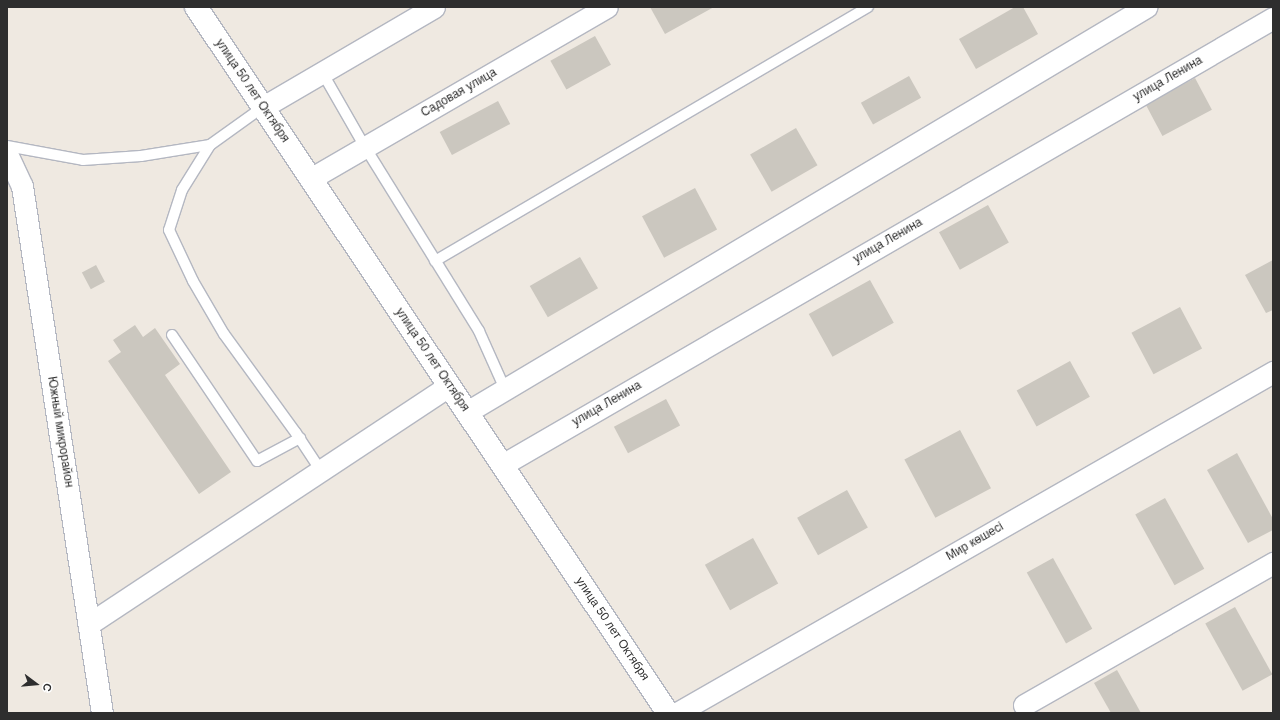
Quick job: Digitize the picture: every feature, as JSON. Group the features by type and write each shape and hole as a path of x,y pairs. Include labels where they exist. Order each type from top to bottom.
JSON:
{"main road":[{"name":"улица 50 лет Октября","path":"196,7 668,713"}],"street":[{"path":"263,106 434,7"},
{"name":"Садовая улица","path":"310,179 607,7"},
{"path":"467,412 1146,7"},
{"name":"улица Ленина","path":"502,465 1273,18"},
{"name":"Южный микрорайон","path":"7,154 22,186 102,713"},
{"name":"Мир көшесі","path":"677,713 1273,372"},
{"path":"89,624 449,386"},
{"path":"1024,705 1273,563"}],"lane":[{"path":"435,261 868,7"},
{"path":"322,72 365,147 479,331 506,389"},
{"path":"263,106 210,145 182,190 169,230 193,281 224,334 300,438 321,471"},
{"path":"7,146 83,160 142,156 210,145"},
{"path":"172,335 256,461 300,438"}],"building":[{"path":"650,7 714,7 665,34"},
{"path":"1015,7 1023,7 1038,34 976,69 959,39"},
{"path":"595,36 611,65 566,90 550,61"},
{"path":"909,76 921,98 873,125 861,103"},
{"path":"1195,78 1212,110 1162,136 1146,104"},
{"path":"498,101 510,124 452,155 440,132"},
{"path":"796,128 818,165 772,192 750,154"},
{"path":"695,188 717,229 664,258 642,216"},
{"path":"988,205 1009,243 960,270 939,232"},
{"path":"580,257 598,288 548,317 530,286"},
{"path":"1273,260 1273,310 1266,313 1245,275"},
{"path":"96,265 105,282 91,289 82,273"},
{"path":"870,280 894,323 833,357 809,314"},
{"path":"1180,307 1202,348 1154,374 1131,333"},
{"path":"135,325 143,337 155,328 180,364 165,375 231,472 199,494 108,361 121,352 113,340"},
{"path":"1070,361 1090,397 1037,426 1017,391"},
{"path":"666,399 680,425 628,453 614,427"},
{"path":"960,430 991,488 935,518 904,460"},
{"path":"1237,453 1273,519 1273,530 1248,543 1207,470"},
{"path":"847,490 868,528 818,555 797,518"},
{"path":"1165,498 1204,569 1175,585 1135,514"},
{"path":"753,538 778,583 730,610 705,565"},
{"path":"1053,558 1092,629 1066,643 1027,573"},
{"path":"1235,607 1272,674 1243,691 1205,623"},
{"path":"1117,670 1141,713 1111,713 1094,683"}]}
